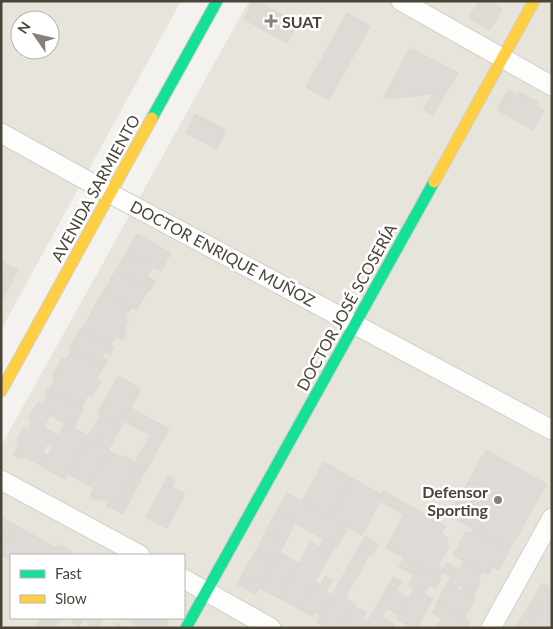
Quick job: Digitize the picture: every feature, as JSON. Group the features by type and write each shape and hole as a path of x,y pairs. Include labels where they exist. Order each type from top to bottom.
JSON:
{"street":[{"name":"AVENIDA SARMIENTO","path":"1,390 217,1"},
{"path":"401,1 552,86"},
{"name":"DOCTOR JOSÉ SCOSERÍA","path":"186,628 534,1"},
{"name":"DOCTOR ENRIQUE MUÑOZ","path":"1,132 111,194 552,430"},
{"path":"1,480 138,554"},
{"path":"491,628 552,518"},
{"path":"185,580 271,628"}],"shaded area":[{"path":"1,1 181,1 1,330"},
{"path":"249,1 552,1 552,628 1,628 1,446"}],"building":[{"name":"SUAT","path":"253,1 257,1 298,23 287,43 244,19"},
{"path":"479,1 489,1 502,9 490,30 469,18"},
{"path":"347,13 370,26 329,100 306,87"},
{"path":"410,48 458,73 433,115 423,109 433,94 383,99"},
{"path":"508,90 518,95 519,92 538,102 536,106 544,110 533,130 497,110"},
{"path":"195,114 226,130 217,149 186,133"},
{"path":"137,234 171,253 161,271 127,252"},
{"path":"127,252 153,267 147,276 155,281 150,291 115,271"},
{"path":"1,261 18,270 1,302"},
{"path":"115,271 148,289 137,310 104,292"},
{"path":"103,291 132,307 125,318 129,320 124,330 127,332 123,340 116,336 110,346 82,330"},
{"path":"80,329 114,348 110,355 105,352 102,357 108,361 103,368 69,348"},
{"path":"72,350 103,368 96,379 101,381 92,397 88,395 82,406 50,389 55,379 52,377 62,358 66,360"},
{"path":"118,376 141,389 121,427 97,414"},
{"path":"48,388 84,408 73,428 50,415 43,428 59,435 52,447 47,444 43,452 48,455 42,466 24,456 22,459 13,454 19,445 16,443 24,427 28,429 32,422 28,420 38,402 41,404 47,396 45,394"},
{"path":"131,408 169,429 145,472 134,464 150,435 124,421"},
{"path":"100,416 121,427 108,450 94,442 97,436 90,433"},
{"path":"65,423 88,436 65,479 42,467"},
{"path":"90,433 97,436 94,442 108,450 89,485 68,474"},
{"path":"108,450 123,458 124,456 134,461 132,463 138,466 114,510 106,506 108,502 100,498 98,501 90,497 94,488 89,485"},
{"name":"Defensor Sporting","path":"486,450 547,484 510,549 449,516"},
{"path":"324,462 352,478 331,517 302,501"},
{"path":"137,468 145,472 123,514 115,509"},
{"path":"168,476 175,480 172,487 185,494 167,528 146,517"},
{"path":"352,478 383,496 362,535 331,517"},
{"path":"383,491 446,526 441,534 449,539 446,545 449,546 438,566 444,569 439,577 386,548 404,515 380,501 383,496 380,494"},
{"path":"287,493 348,527 337,547 276,512"},
{"path":"276,512 295,523 285,543 265,532"},
{"path":"1,517 15,525 1,550"},
{"path":"15,525 54,547 50,554 10,554 10,560 1,555 1,550"},
{"path":"473,529 510,549 499,570 493,567 488,575 453,555 466,532 470,534"},
{"path":"266,532 285,543 273,564 254,554"},
{"path":"365,536 378,544 371,556 369,555 345,598 355,604 341,628 324,626 317,622"},
{"path":"324,539 335,546 299,609 279,598 311,542 319,547"},
{"path":"58,544 74,553 50,554 54,547 56,548"},
{"path":"279,552 299,563 279,598 259,588"},
{"path":"254,554 273,564 261,585 242,575"},
{"path":"404,558 441,579 436,589 429,585 424,594 409,585 414,575 399,567"},
{"path":"464,561 482,571 478,579 481,581 473,597 462,591 464,588 459,585 457,588 448,582 451,577 442,572 447,563 459,570"},
{"path":"242,575 261,585 256,594 237,584"},
{"path":"325,576 333,580 326,591 332,595 321,615 315,612 313,616 299,609 314,581 321,585"},
{"path":"393,577 402,582 396,590 409,598 399,615 387,608 382,617 394,624 392,628 377,628 372,625 370,628 364,628"},
{"path":"448,582 475,598 465,617 437,602"},
{"path":"542,583 552,588 552,614 531,603"},
{"path":"414,589 433,599 417,628 412,628 397,619"},
{"path":"438,602 471,621 467,628 437,628 442,619 432,613"},
{"path":"531,603 552,614 552,628 532,628 531,615 525,612"},
{"path":"354,606 366,613 362,619 367,622 364,628 341,628"},
{"path":"525,612 531,615 532,628 516,628"},
{"path":"40,619 63,619 61,622 59,621 55,628 38,628 36,626"},
{"path":"73,619 84,619 79,627 71,622"},
{"path":"84,619 104,619 99,628 88,628 91,623"},
{"path":"125,619 165,619 169,621 165,628 141,628"},
{"path":"116,623 124,628 114,628"}],"traffic: fast":[{"path":"152,118 217,1"},
{"path":"186,628 434,182"}],"traffic: slow":[{"path":"434,182 534,1"},
{"path":"1,391 152,118"}],"place":[{"name":"SUAT","path":"271,21"},
{"name":"Defensor Sporting","path":"498,500"}]}
